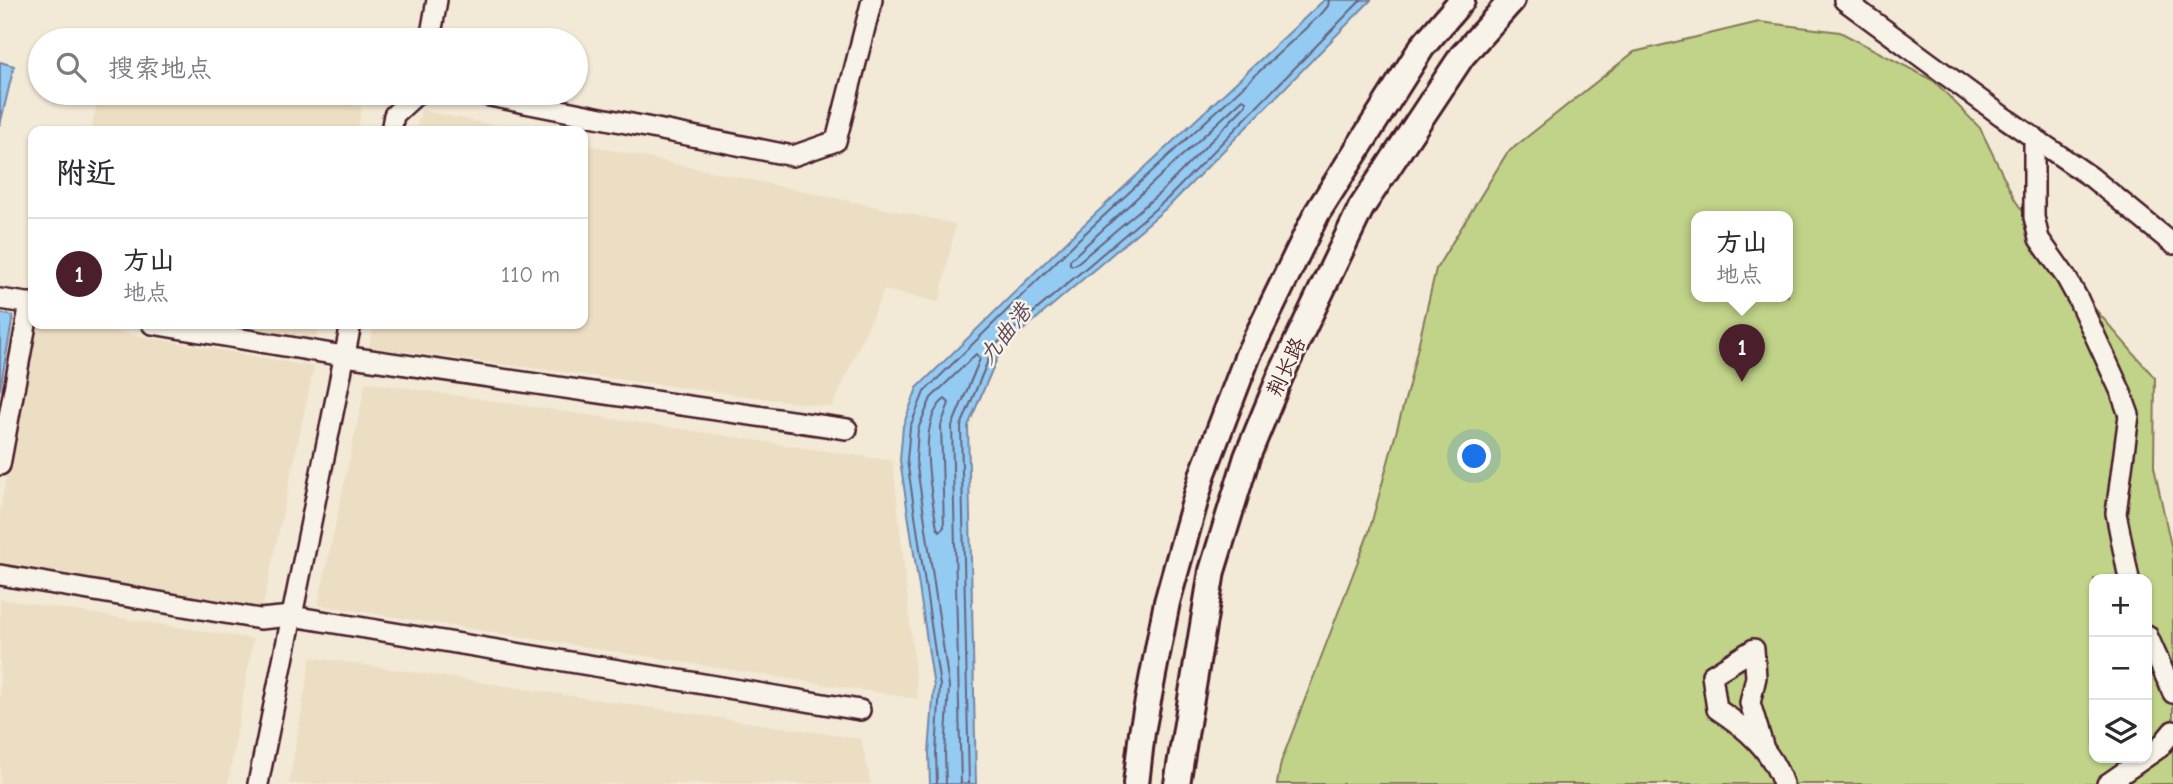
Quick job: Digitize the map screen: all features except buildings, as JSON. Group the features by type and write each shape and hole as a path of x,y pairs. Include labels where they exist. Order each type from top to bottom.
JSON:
{"main road":[{"name":"荆长路","path":"1136,784 1142,732 1167,602 1203,473 1248,355 1318,213 1422,47 1462,0"},
{"name":"荆长路","path":"1177,784 1212,571 1247,457 1280,377 1362,208 1462,56 1512,0"}],"street":[{"path":"432,28 438,0"},
{"path":"536,105 793,156 836,141 872,0"},
{"path":"1844,0 2091,177 2173,244"},
{"path":"393,123 408,105"},
{"path":"2034,137 2034,217 2039,239 2078,299 2129,415 2116,513 2128,574"},
{"path":"0,299 28,303"},
{"path":"0,465 28,324"},
{"path":"182,329 344,356 847,429"},
{"path":"258,784 350,329"},
{"path":"0,575 260,619 292,616 860,710"},
{"path":"2148,637 2173,693"},
{"path":"1764,749 1751,703 1756,677 1754,649 1712,675 1717,709 1756,738 1777,768 1783,784"},
{"path":"2107,784 2159,748 2173,731"}],"shaded area":[{"path":"96,105 362,107 358,126 92,126"},
{"path":"421,110 498,126 417,126"},
{"path":"588,145 956,224 939,302 884,290 832,407 369,347 373,329 588,329"},
{"path":"34,329 101,329 314,367 260,619 0,563 0,511"},
{"path":"239,329 318,329 315,345"},
{"path":"366,382 893,461 918,699 318,605"},
{"path":"0,599 253,639 228,784 0,784"},
{"path":"311,657 861,739 871,784 289,784"}],"green space":[{"path":"1759,22 1840,32 1934,81 1980,128 2015,200 2075,286 2155,378 2154,467 2173,555 2173,784 1277,784 1281,762 1369,532 1409,385 1436,269 1507,153 1634,52"}],"water":[{"name":"九曲港","path":"1324,0 1371,0 1171,204 1001,349 968,426 976,784 930,784 929,753 934,687 900,460 903,426 917,388 1074,234"},
{"path":"0,62 14,66 0,125"},
{"path":"0,313 13,316 0,390"}],"place":[{"name":"方山","path":"1742,382"}]}
